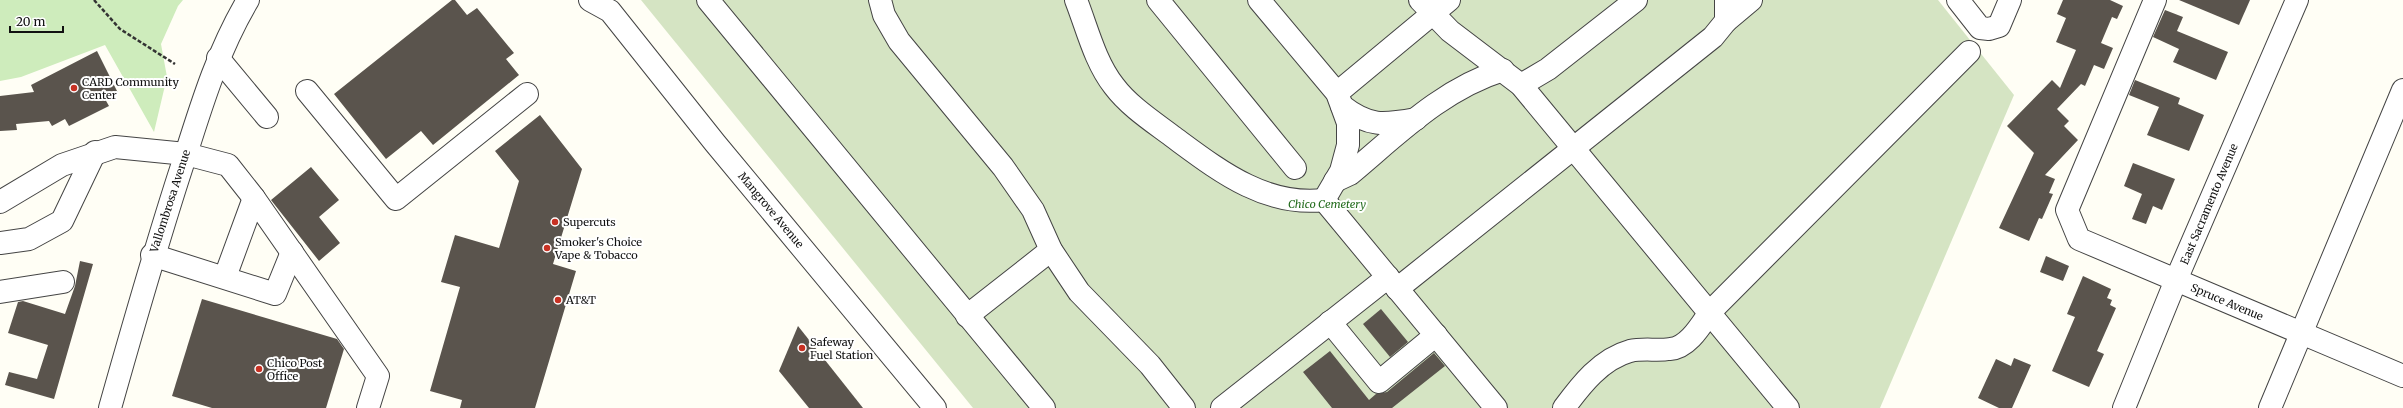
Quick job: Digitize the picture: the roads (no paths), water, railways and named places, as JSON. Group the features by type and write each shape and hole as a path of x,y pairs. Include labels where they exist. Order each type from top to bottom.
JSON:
{"street":[{"name":"Vallombrosa Avenue","path":"110,408 152,255 218,58 231,29 248,0"},
{"name":"Mangrove Avenue","path":"590,0 609,5 715,143 935,408"},
{"path":"708,0 1044,408"},
{"path":"880,0 884,14 899,41 1003,167 1028,204 1051,250 1079,292 1150,365 1184,408"},
{"path":"1076,0 1100,63 1113,86 1131,104 1221,172 1249,186 1275,197 1304,202 1324,200"},
{"path":"1158,0 1295,168"},
{"path":"1259,0 1339,100 1358,118 1372,123 1390,124 1416,119"},
{"path":"1339,100 1426,7 1449,0"},
{"path":"1521,85 1548,69 1636,0"},
{"path":"1222,408 1330,322 1392,283 1573,148 1714,37 1726,11 1751,0"},
{"path":"1958,0 1980,28 1989,29 1999,26 2010,0"},
{"name":"Spruce Avenue","path":"2155,0 2067,210 2080,239 2403,376"},
{"name":"East Sacramento Avenue","path":"2124,408 2176,280 2297,0"},
{"path":"1426,7 1470,48 1521,85 1788,408"},
{"path":"1564,408 1590,375 1607,362 1630,351 1672,349 1688,340 1710,312 1969,52"},
{"path":"218,58 267,117"},
{"path":"1335,181 1350,174 1416,119 1449,94 1478,78 1502,70"},
{"path":"2270,408 2300,333 2403,90"},
{"path":"308,91 396,199 527,94"},
{"path":"1324,200 1341,171 1348,145 1348,123 1339,100"},
{"path":"0,202 62,165 95,152 115,147 186,154 228,165 254,198 378,376 368,408"},
{"path":"0,243 29,239 62,221 95,152"},
{"path":"225,277 254,198"},
{"path":"1324,200 1494,407"},
{"path":"968,316 1051,250"},
{"path":"152,255 275,294 292,252"},
{"path":"0,292 63,282"},
{"path":"1330,322 1379,382 1436,335"}],"place":[{"name":"CARD Community Center","path":"74,88"},
{"name":"Supercuts","path":"555,222"},
{"name":"Smoker's Choice Vape & Tobacco","path":"547,248"},
{"name":"AT&T","path":"558,300"},
{"name":"Safeway Fuel Station","path":"802,348"},
{"name":"Chico Post Office","path":"259,369"}],"park label":[{"name":"Chico Cemetery","path":"1327,204"}]}
